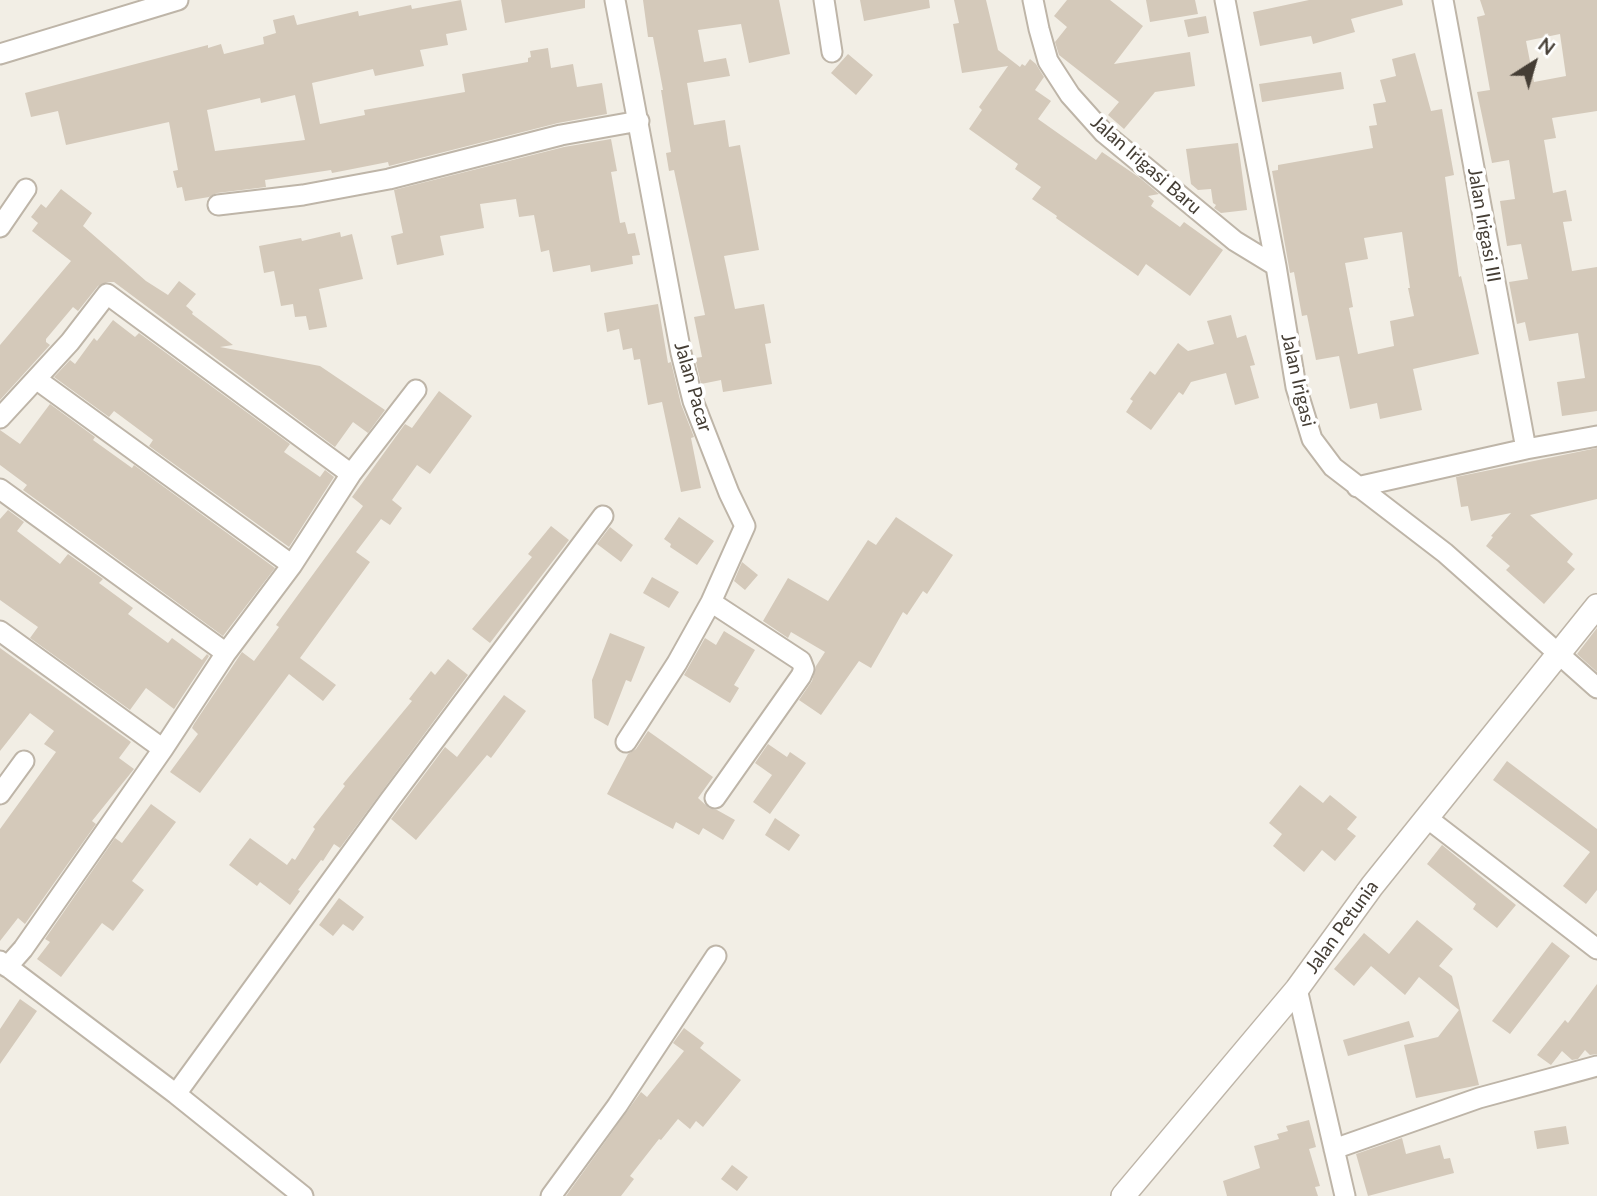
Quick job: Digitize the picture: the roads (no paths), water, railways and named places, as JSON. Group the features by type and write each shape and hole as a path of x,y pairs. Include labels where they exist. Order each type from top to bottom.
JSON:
{"street":[{"path":"0,54 175,0"},
{"name":"Jalan Pacar","path":"615,0 681,352 693,401 745,526 711,602 677,663 626,742"},
{"path":"824,0 832,52"},
{"name":"Jalan Irigasi Baru","path":"1033,0 1048,61 1070,95 1087,114 1104,132 1235,241 1276,265"},
{"name":"Jalan Irigasi","path":"1225,0 1276,265 1296,387 1312,439 1333,467 1357,488 1445,553 1597,688"},
{"name":"Jalan Irigasi III","path":"1443,0 1526,449"},
{"path":"218,205 303,195 389,179 561,135 639,121"},
{"path":"0,227 26,189"},
{"path":"0,418 77,334 107,294 351,474"},
{"path":"36,379 292,565"},
{"path":"303,1196 176,1094 4,964 23,949 163,749 226,653 292,565 351,474 416,390"},
{"path":"1357,488 1526,449 1597,436"},
{"path":"0,489 226,653"},
{"path":"176,1094 389,801 603,516"},
{"path":"711,602 801,661 804,669 715,798"},
{"name":"Jalan Petunia","path":"1123,1196 1297,989 1372,886 1597,606"},
{"path":"0,631 163,749"},
{"path":"0,794 24,761"},
{"path":"1427,818 1597,949"},
{"path":"551,1196 617,1107 716,956"},
{"path":"1297,989 1344,1196"},
{"path":"1334,1149 1479,1098 1597,1066"}]}
